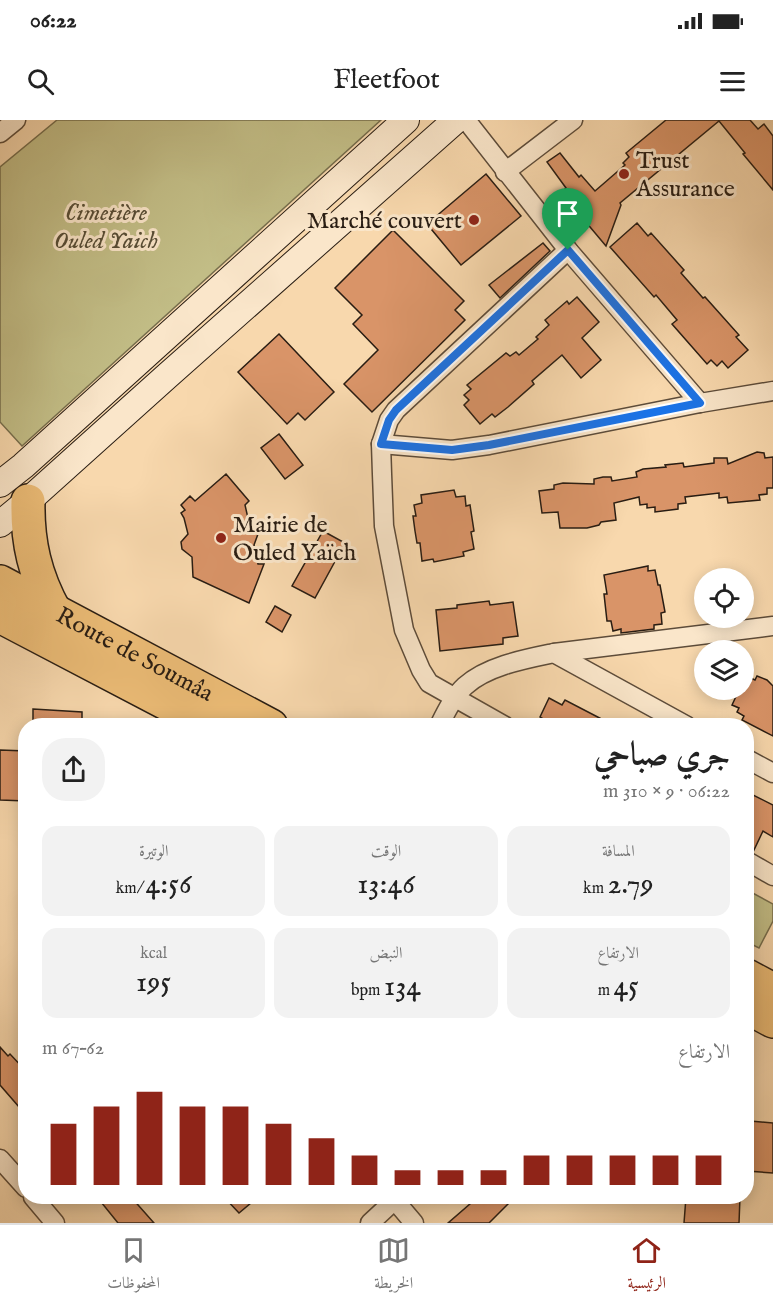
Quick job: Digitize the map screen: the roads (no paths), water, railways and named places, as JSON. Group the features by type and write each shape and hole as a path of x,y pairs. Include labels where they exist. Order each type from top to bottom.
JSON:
{"highway":[{"path":"28,501 27,525 35,570 43,591 55,612"},
{"name":"Route de Soumâa","path":"0,582 256,718"},
{"name":"Route de Soumâa","path":"0,616 195,718"},
{"path":"754,980 773,990"},
{"path":"754,1011 773,1021"}],"street":[{"path":"0,133 15,120"},
{"path":"0,484 24,466 406,120"},
{"path":"0,524 456,120"},
{"path":"466,120 568,250 700,403"},
{"path":"505,172 573,120"},
{"path":"491,718 429,683 404,630 384,526 381,444 389,420 396,410 568,250"},
{"path":"381,444 430,449 461,449 773,391"},
{"path":"444,718 465,686 483,674 529,658 554,652 773,626"},
{"path":"554,652 673,718"},
{"path":"754,763 773,773"},
{"path":"754,865 773,876"},
{"path":"0,1159 18,1179"},
{"path":"39,1204 55,1223"},
{"path":"370,1223 389,1204"},
{"path":"400,1204 414,1223"}],"place":[{"name":"Trust Assurance","path":"624,174"},
{"name":"Marché couvert","path":"474,220"},
{"name":"Mairie de Ouled Yaïch","path":"221,538"}],"park label":[{"name":"Cimetière Ouled Yaich","path":"106,226"}]}
